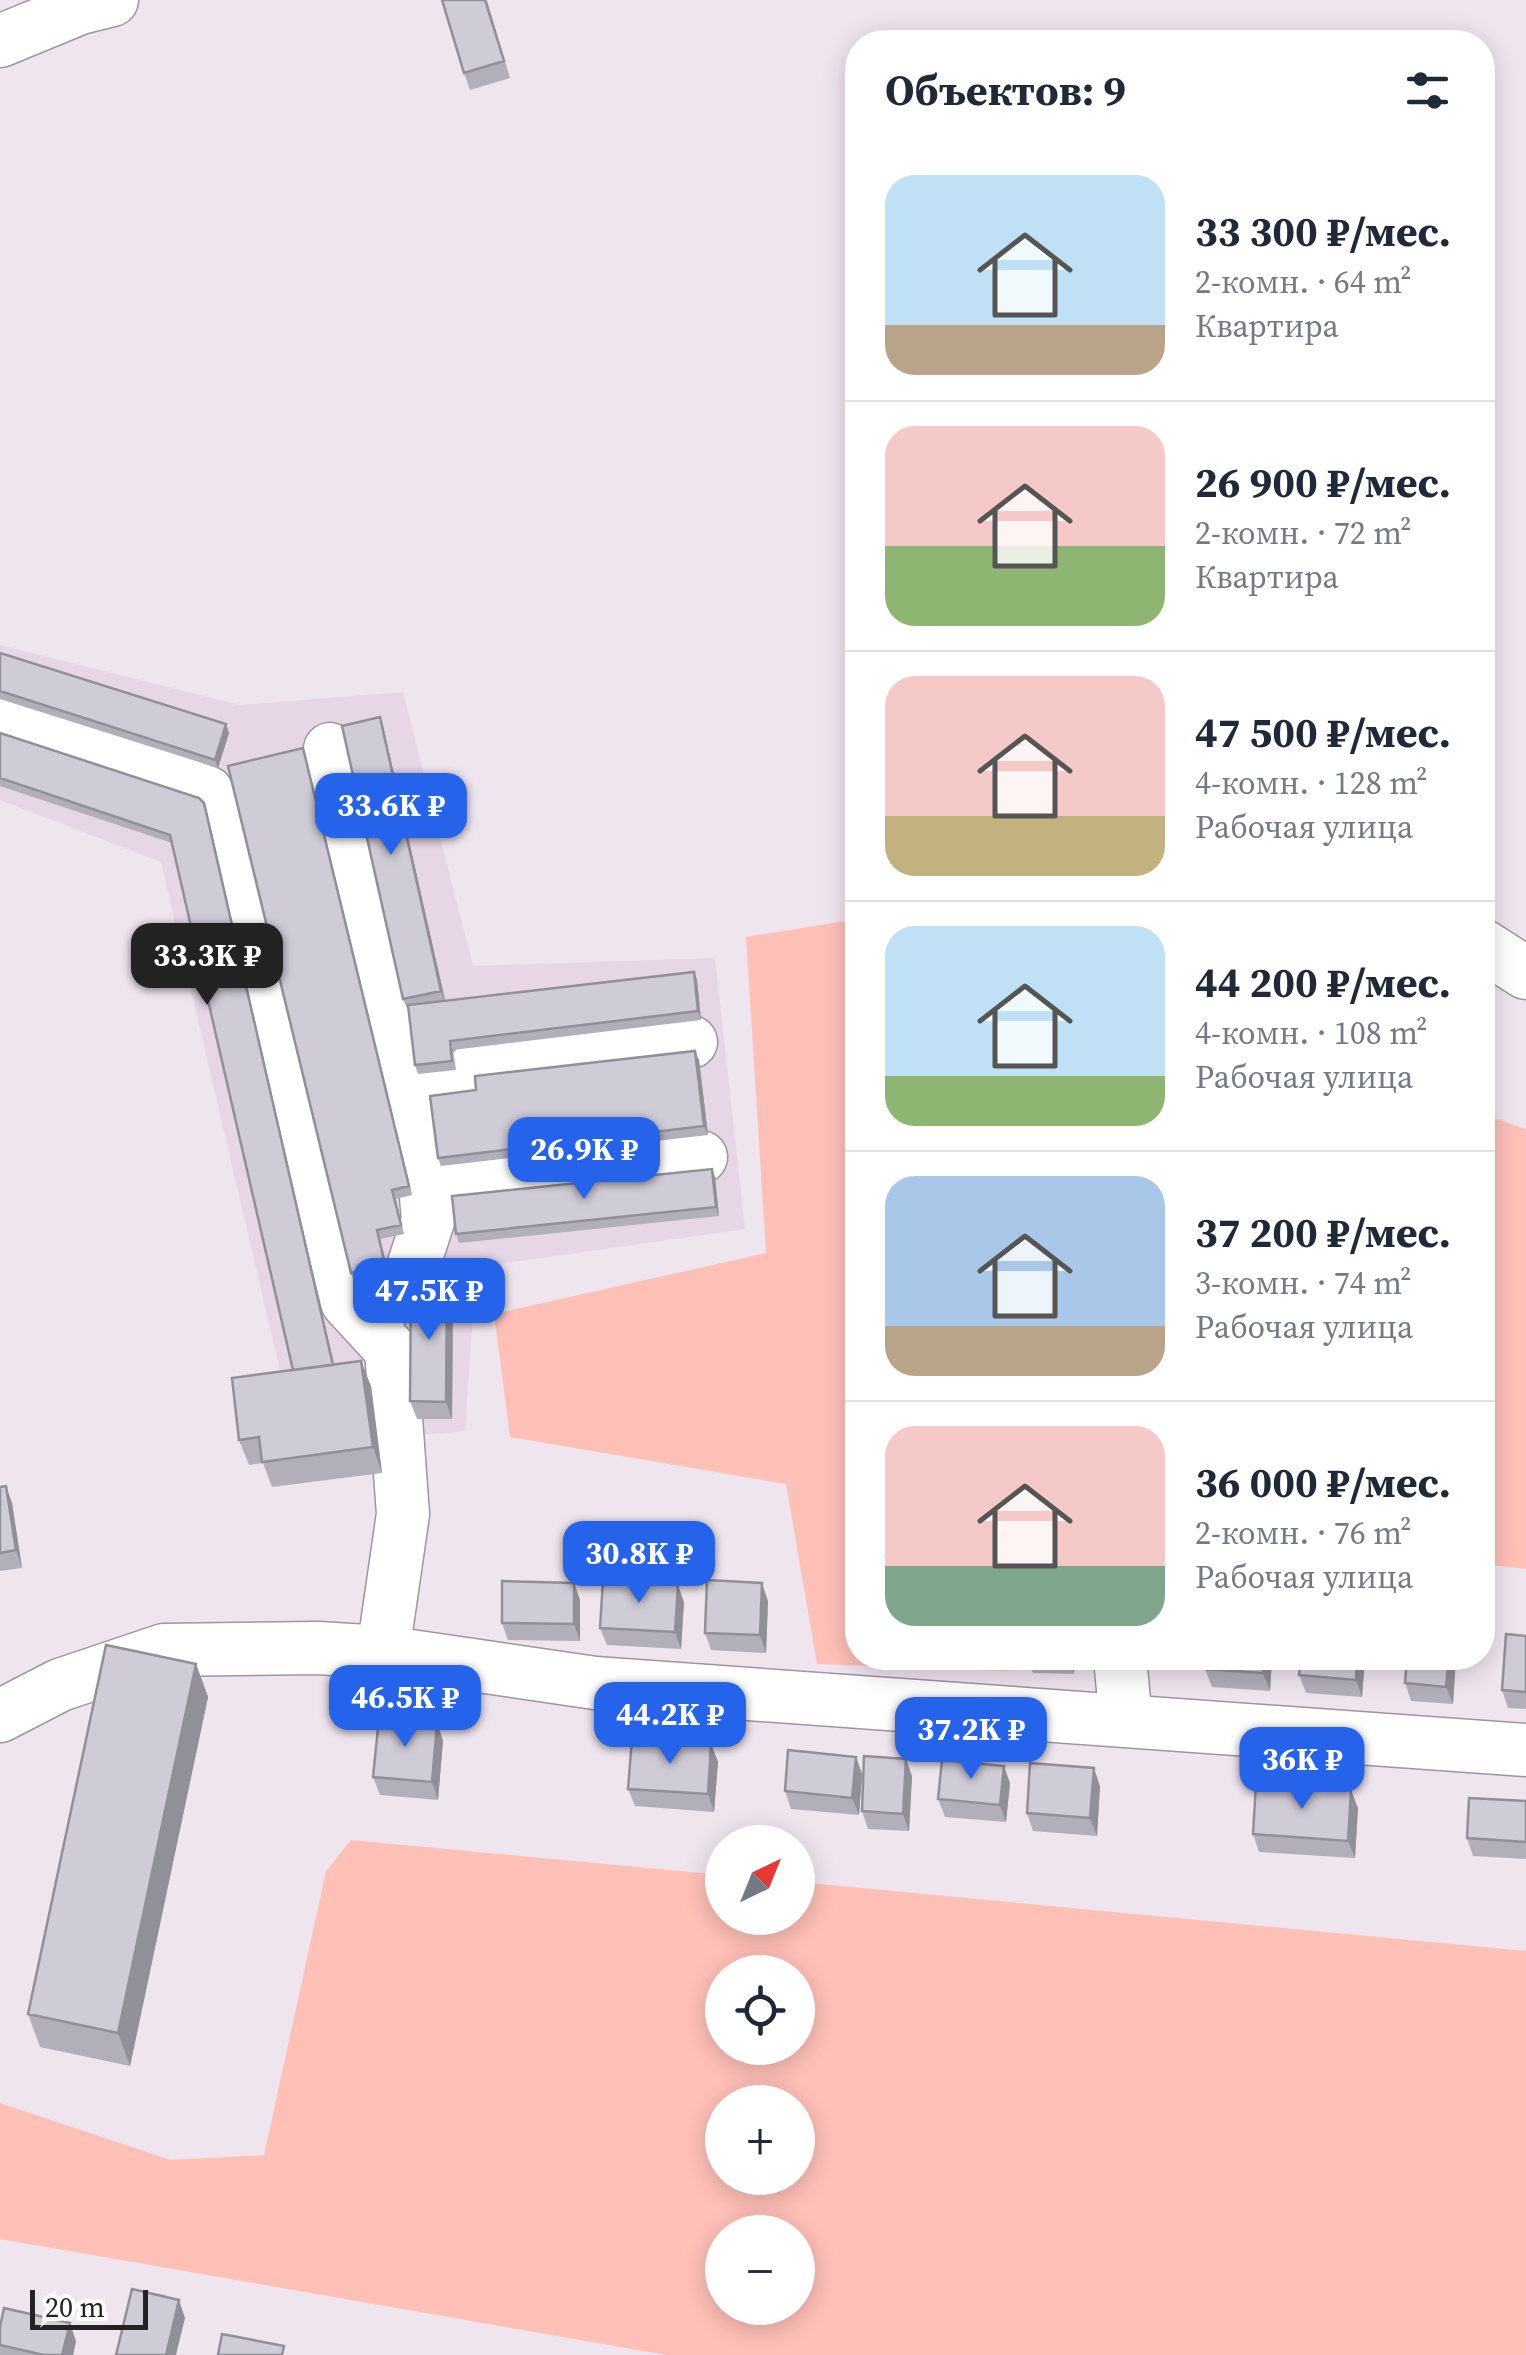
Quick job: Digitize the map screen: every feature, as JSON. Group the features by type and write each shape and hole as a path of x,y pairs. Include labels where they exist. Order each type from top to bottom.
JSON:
{"street":[{"path":"0,41 80,8 112,0"},
{"path":"0,721 207,792 233,836 347,1302 391,1350 403,1514 382,1652"},
{"path":"330,748 425,1184 428,1221 412,1270 370,1326"},
{"path":"1495,954 1526,974"},
{"path":"405,1091 461,1083 477,1066 691,1042"},
{"path":"425,1184 700,1157"},
{"path":"0,1716 60,1685 164,1650 318,1648 382,1652 594,1682 1526,1750"},
{"path":"1121,1670 1126,1721"}],"shaded area":[{"path":"0,645 240,705 403,692 473,966 715,958 745,1229 476,1267 465,1431 411,1436 284,1388 161,862 0,800"},
{"path":"845,921 845,1665 817,1664 786,1484 510,1437 494,1314 766,1253 746,937"},
{"path":"1495,1118 1526,1129 1526,1569 1495,1565"},
{"path":"351,1840 705,1873 705,1935 815,1935 815,1884 1526,1951 1526,2355 666,2355 0,2239 0,2103 171,2160 264,2155 326,1871"}],"building":[{"path":"442,0 485,0 504,61 464,73"},
{"path":"0,653 226,724 215,760 0,691"},
{"path":"380,717 441,991 403,999 342,726"},
{"path":"0,733 199,798 204,803 333,1365 293,1370 170,835 0,778"},
{"path":"303,748 409,1186 392,1190 401,1225 377,1230 385,1264 351,1273 228,766"},
{"path":"694,972 698,1011 450,1041 452,1061 415,1065 408,1005"},
{"path":"695,1051 704,1126 438,1158 430,1096 476,1090 475,1076"},
{"path":"712,1169 716,1207 456,1234 452,1196"},
{"path":"411,1284 447,1284 446,1402 410,1401"},
{"path":"361,1361 373,1447 262,1462 259,1437 239,1440 232,1378"},
{"path":"6,1486 16,1550 0,1553 0,1487"},
{"path":"603,1580 678,1585 675,1632 600,1628"},
{"path":"707,1580 762,1583 760,1635 705,1633"},
{"path":"502,1581 574,1583 574,1624 502,1623"},
{"path":"1506,1634 1526,1636 1526,1692 1502,1690"},
{"path":"106,1645 196,1664 118,2033 28,2014"},
{"path":"1220,1670 1263,1670 1263,1673"},
{"path":"1300,1670 1356,1670 1356,1680 1299,1675"},
{"path":"1406,1670 1448,1670 1446,1687 1405,1683"},
{"path":"379,1718 437,1723 432,1782 373,1777"},
{"path":"632,1739 711,1744 708,1794 628,1789"},
{"path":"788,1750 856,1757 852,1798 785,1791"},
{"path":"864,1756 906,1759 903,1814 862,1811"},
{"path":"942,1760 1004,1766 1000,1805 938,1799"},
{"path":"1030,1763 1094,1768 1090,1818 1027,1813"},
{"path":"1256,1784 1351,1790 1348,1841 1253,1834"},
{"path":"1469,1798 1526,1801 1526,1842 1467,1838"},
{"path":"132,2289 179,2300 166,2355 116,2355"},
{"path":"4,2308 70,2323 62,2355 0,2345"},
{"path":"222,2334 284,2346 282,2355 218,2355"}]}
